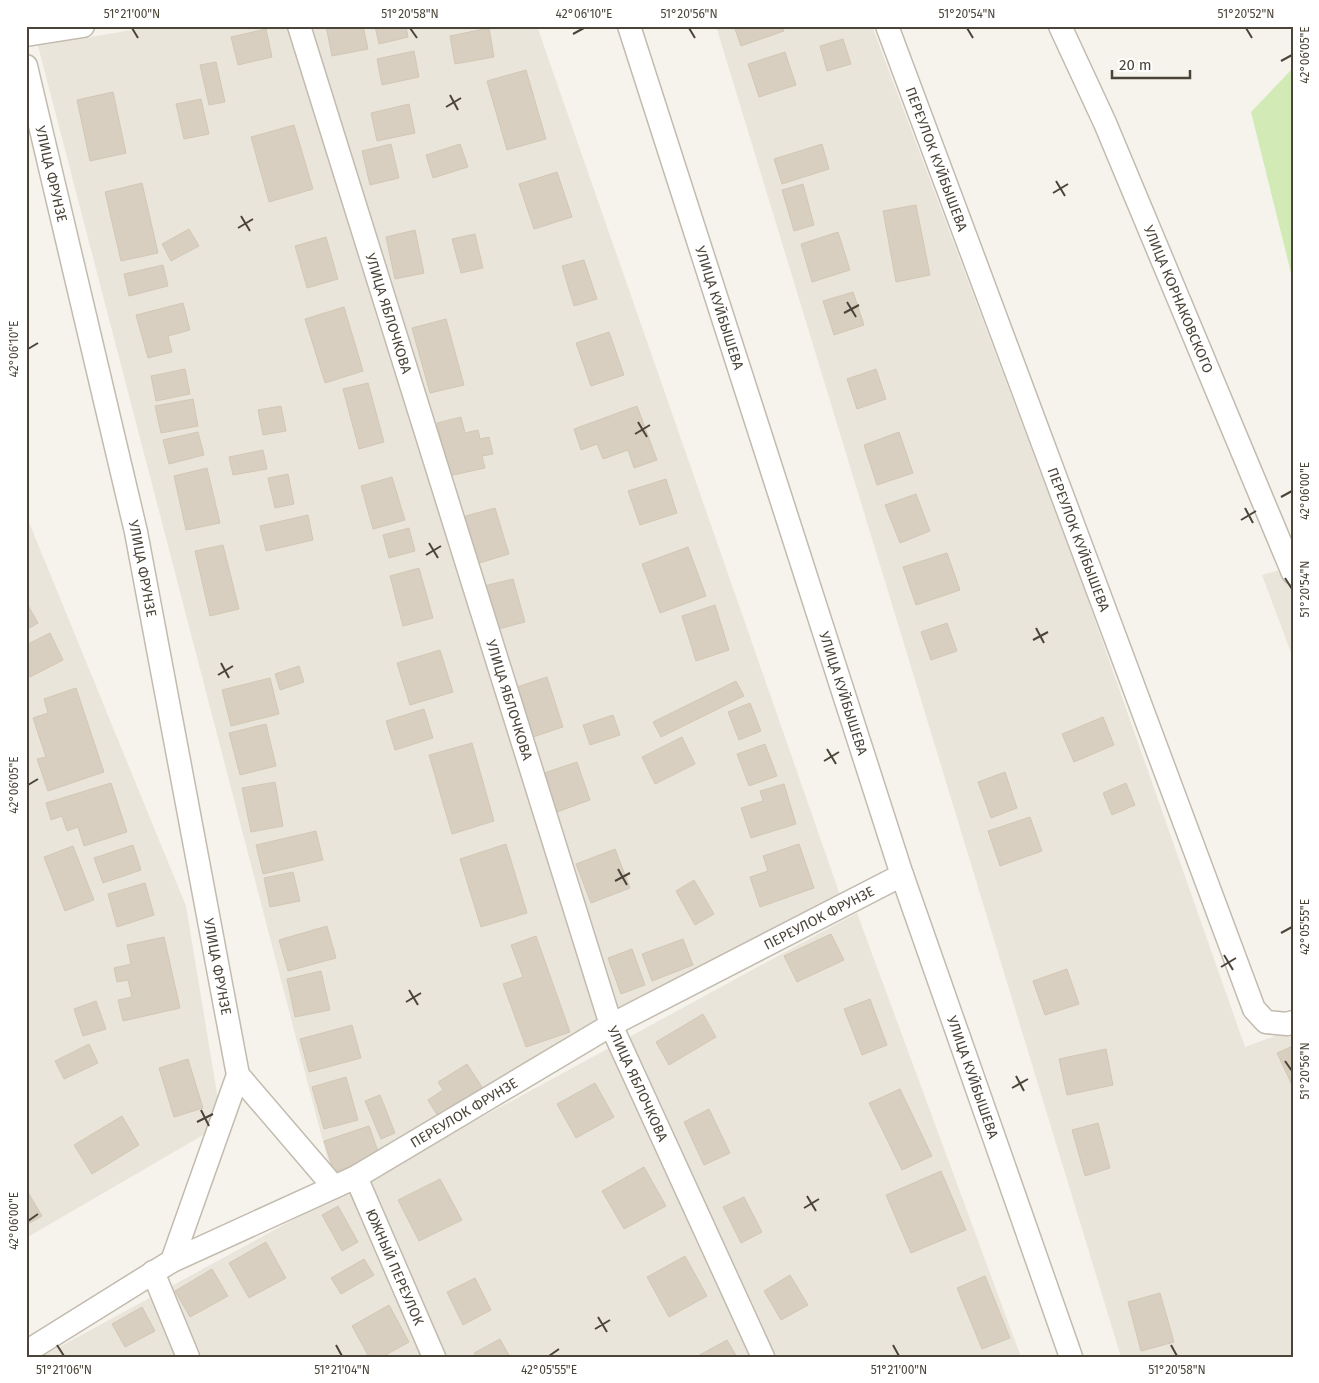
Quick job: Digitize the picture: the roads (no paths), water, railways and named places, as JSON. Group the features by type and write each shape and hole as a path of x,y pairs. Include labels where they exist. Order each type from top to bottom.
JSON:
{"street":[{"path":"26,35 82,26"},
{"name":"УЛИЦА ЯБЛОЧКОВА","path":"300,26 611,1025 763,1357"},
{"name":"УЛИЦА КУЙБЫШЕВА","path":"629,26 902,875 1071,1357"},
{"name":"ПЕРЕУЛОК КУЙБЫШЕВА","path":"887,26 1254,1009 1266,1022 1287,1024 1293,1022"},
{"name":"УЛИЦА КОРНАКОВСКОГО","path":"1060,26 1105,122 1293,573"},
{"name":"УЛИЦА ФРУНЗЕ","path":"26,66 136,532 238,1075 334,1187"},
{"name":"ПЕРЕУЛОК ФРУНЗЕ","path":"26,1352 172,1261 356,1177 611,1025 902,875"},
{"path":"172,1261 238,1075"},
{"name":"ЮЖНЫЙ ПЕРЕУЛОК","path":"356,1177 434,1357"},
{"path":"153,1272 188,1357"}]}
